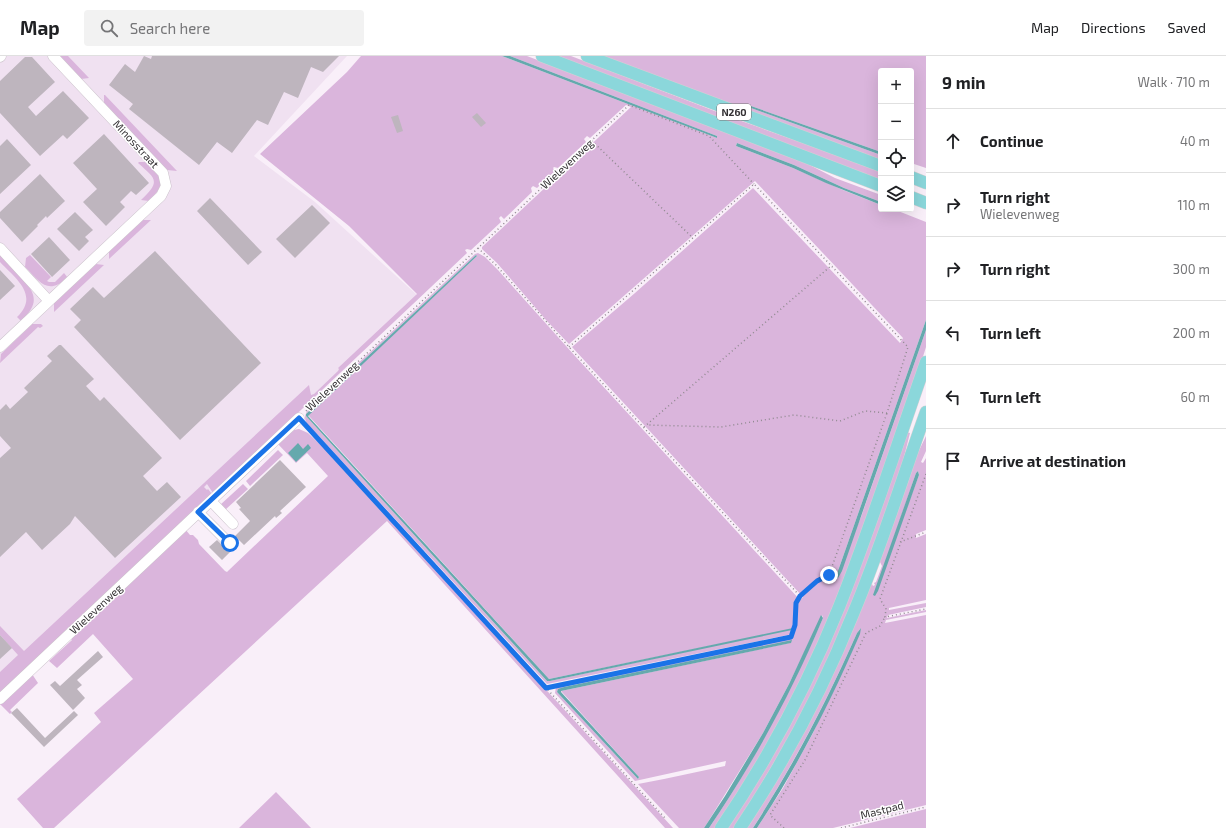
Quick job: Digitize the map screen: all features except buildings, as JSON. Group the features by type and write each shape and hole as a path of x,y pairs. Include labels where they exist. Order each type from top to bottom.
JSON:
{"main road":[{"name":"N260","path":"542,56 878,185"},
{"name":"N260","path":"587,56 878,165"},
{"path":"914,179 926,183"},
{"path":"914,198 926,203"},
{"path":"721,828 737,805 775,741 821,648 839,607 860,552 926,362"},
{"path":"740,828 774,775 796,736 838,649 864,587 926,412"}],"street":[{"name":"Minosstraat","path":"0,347 161,196 166,186 163,173 53,56"},
{"path":"0,248 49,301"},
{"name":"Wielevenweg","path":"0,699 299,418"},
{"path":"211,501 233,524"},
{"path":"198,512 230,543"}],"path":[{"name":"Wielevenweg","path":"299,418 629,105 709,136 754,184"},
{"path":"591,141 693,238"},
{"path":"546,688 791,637 795,625 796,603 800,596 817,581 829,575 887,413 908,347 754,184 569,347"},
{"path":"478,248 496,265 569,347 800,596"},
{"path":"644,427 832,265"},
{"path":"647,425 721,427 794,415 840,421 865,410 887,413"},
{"path":"299,418 665,818"},
{"path":"784,828 770,815 805,760 866,633 880,626 885,617 886,609 880,599 926,474"},
{"path":"900,542 926,532"},
{"path":"885,617 926,609"},
{"name":"Mastpad","path":"841,828 926,808"}],"shaded area":[{"path":"0,56 347,56 254,156 315,202 416,294 417,297 311,401 0,695"},
{"path":"60,56 68,56 89,78 81,79"},
{"path":"361,56 502,56 717,138 717,136 510,56 527,56 802,161 835,178 878,194 878,201 844,188 794,165 737,143 736,146 878,204 878,212 901,212 926,222 926,320 838,571 861,517 926,330 926,347 921,363 838,598 801,680 758,760 716,828 709,828 726,803 771,726 811,645 823,618 822,615 789,684 763,733 704,828 679,828 638,784 725,766 726,761 635,781 555,693 556,687 792,638 793,634 547,684 309,427 305,418 306,414 308,410 475,254 478,253 485,257 498,270 575,356 800,600 803,597 572,347 753,188 900,343 903,338 755,181 569,344 546,320 497,263 482,249 482,247 631,107 626,105 590,138 587,136 584,139 586,142 558,168 554,167 553,168 555,171 537,188 533,186 531,188 532,192 504,219 501,216 499,218 501,222 471,250 465,250 467,253 213,493 207,484 204,487 212,494 0,694 0,672 18,655 0,635 0,626 24,651 309,385 311,395 314,394 338,371 338,368 417,294 349,226 260,154 347,72","holes":["476,255 477,256 308,415 549,679 792,629 547,681 306,416 306,414","791,641 790,643 561,691 639,777 638,779 557,692 564,687"]},
{"path":"552,56 571,56 733,118 878,170 878,181"},
{"path":"597,56 926,56 926,168 914,164 914,68 878,68 878,151 751,106 751,108 878,154 878,160"},
{"path":"104,95 177,171 167,170 104,103"},
{"path":"148,162 159,177 160,186 149,201 141,200 152,188 154,180 138,163"},
{"path":"143,220 151,220 109,259 109,251"},
{"path":"0,252 26,282 33,293 34,298 31,309 21,321 17,317 23,309 26,301 26,294 23,287 0,262"},
{"path":"30,255 51,277 47,281 55,282 64,273 68,278 55,286 45,285 40,282 25,267 26,258"},
{"path":"96,264 104,265 54,312 54,303"},
{"path":"32,324 41,324 43,326 40,328 38,327 0,363 1,354"},
{"path":"299,429 308,433 328,452 673,828 665,828 387,521 54,828 43,828 17,799 101,722 94,713 133,679 93,634 57,668 49,661 72,640 70,638 185,529 190,535 193,535 198,540 199,544 227,572 328,476 307,453 296,463 277,443 294,430"},
{"path":"906,432 910,433 901,469 864,574 835,644 795,727 735,828 727,828 773,754"},
{"path":"926,436 926,451 921,462 923,463 926,458 926,530 916,534 916,538 926,534 926,600 889,608 889,610 926,603 926,607 888,615 887,618 926,610 926,612 886,620 885,623 926,615 926,805 833,828 757,828 783,788 813,733 861,628 857,633 834,683 796,757 753,828 746,828 870,585 875,585 874,583 876,582 882,566 879,560 909,471","holes":["918,471 919,475 874,595 916,473"]},
{"path":"278,450 283,455 250,486 246,481"},
{"path":"243,484 248,489 225,510 220,505"},
{"path":"32,674 38,683 10,710 12,712 10,714 0,704"},
{"path":"276,792 311,828 239,828"},
{"path":"926,809 926,828 850,828"}],"water":[{"path":"502,56 510,56 717,136 717,138"},
{"path":"751,106 878,151 878,154 751,108"},
{"path":"737,143 794,165 844,188 878,201 878,204 793,168 736,146"},
{"path":"476,255 477,256 308,416 549,679 793,628 792,630 547,681 306,416 306,414"},
{"path":"926,320 926,330 842,571 837,578 838,571"},
{"path":"298,443 303,449 308,444 311,448 296,462 288,453"},
{"path":"918,471 919,475 875,596 873,595"},
{"path":"821,615 823,618 811,646 785,700 757,752 709,828 704,828 763,733 789,684"},
{"path":"861,628 860,634 813,733 772,805 757,828 753,828 768,805 809,733 857,633"},
{"path":"792,640 791,643 561,691 639,777 638,779 557,692 558,689 564,687"}],"route":[{"path":"230,543 198,512 299,418 546,688 791,637 795,625 796,603 800,596 817,581 829,575"}]}
